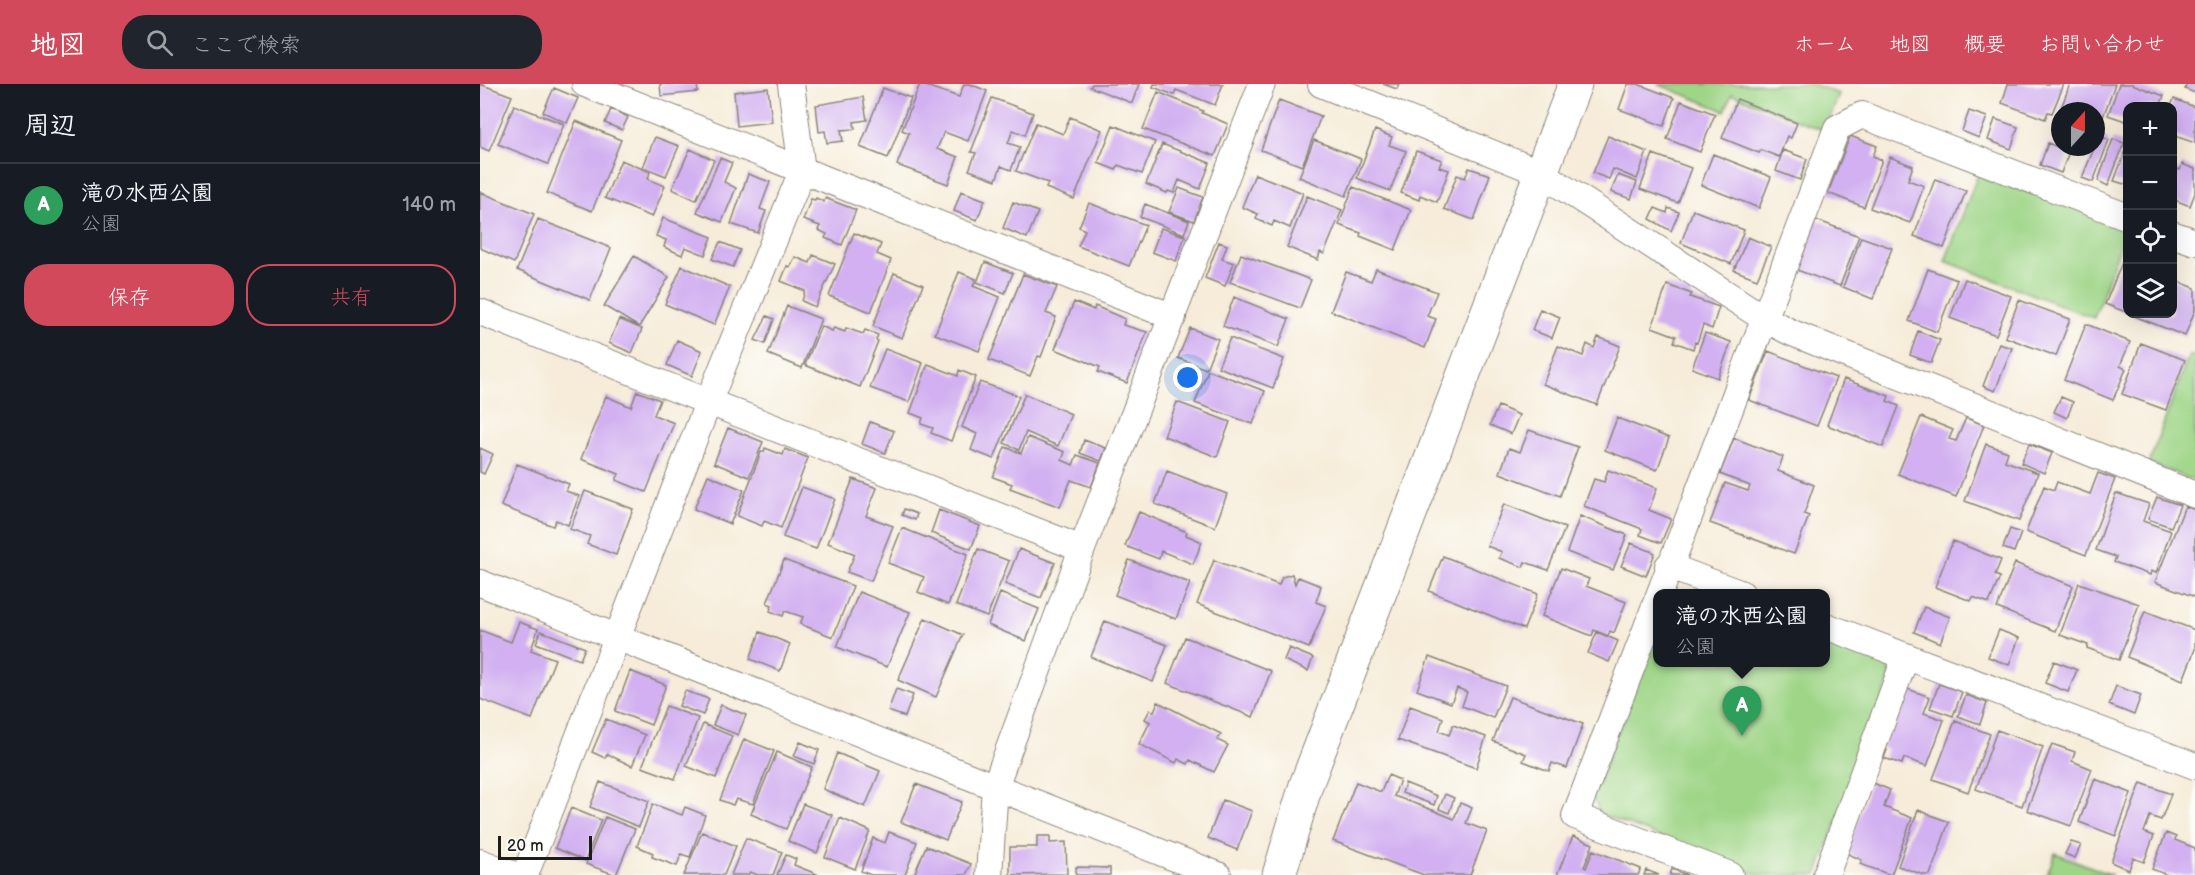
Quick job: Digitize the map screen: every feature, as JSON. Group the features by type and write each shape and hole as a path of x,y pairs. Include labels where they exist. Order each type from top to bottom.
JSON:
{"street":[{"path":"585,84 1173,317"},
{"path":"525,875 708,403 802,171 791,84"},
{"path":"989,875 995,787 1082,549 1262,84"},
{"path":"1321,84 1541,173 1790,332 2195,495"},
{"path":"1279,875 1306,785 1575,84"},
{"path":"1659,589 1837,128 1862,115 2123,215"},
{"path":"2177,236 2195,242"},
{"path":"480,312 1082,549"},
{"path":"1668,566 1729,589"},
{"path":"480,583 1218,875"},
{"path":"1653,606 1575,816 1730,875"},
{"path":"1830,628 2195,766"},
{"path":"1826,875 1906,656"},
{"path":"480,862 514,875"}],"green space":[{"path":"1657,84 1813,84 1839,94 1825,131 1732,94 1725,111"},
{"path":"1980,169 2123,225 2123,238 2094,318 1945,261"},
{"path":"2189,355 2195,357 2195,481 2149,463"},
{"path":"1653,637 1653,667 1830,667 1830,639 1885,660 1891,675 1817,875 1759,875 1600,814 1593,797"},
{"path":"2055,853 2112,875 2047,875"}],"building":[{"path":"480,84 512,96 489,151 480,147"},
{"path":"660,84 697,84 698,92 661,96"},
{"path":"920,84 959,97 964,84 987,91 968,141 944,132 937,149 958,157 948,184 897,165 909,133 902,130"},
{"path":"1092,84 1139,84 1132,103 1090,87"},
{"path":"1154,84 1223,84 1215,105 1176,90 1174,95 1153,87"},
{"path":"1383,84 1399,84 1397,89"},
{"path":"1628,84 1638,84 1674,98 1664,126 1619,109"},
{"path":"2008,84 2064,84 2057,102 2051,102 2051,113 2048,112 2045,119 2002,103"},
{"path":"2070,84 2115,84 2105,111 2105,102 2063,102"},
{"path":"2119,84 2132,84 2164,96 2162,102 2123,102 2123,120 2108,115"},
{"path":"2187,84 2195,84 2195,93 2185,89"},
{"path":"554,88 578,98 567,123 543,112"},
{"path":"768,88 772,122 737,126 734,92"},
{"path":"883,88 911,98 888,158 860,147"},
{"path":"1158,92 1228,124 1215,156 1143,129"},
{"path":"863,97 867,120 854,122 855,129 841,130 843,141 827,143 825,131 819,132 816,105"},
{"path":"992,98 1033,113 1025,135 1013,130 1008,143 1020,147 1011,170 1001,166 996,180 969,170 976,153 971,152"},
{"path":"1737,99 1797,123 1791,138 1787,136 1779,157 1761,150 1759,153 1722,138"},
{"path":"2174,99 2195,107 2195,143 2177,137 2177,102 2173,102"},
{"path":"1279,100 1321,116 1302,166 1261,150"},
{"path":"1681,101 1715,114 1700,152 1667,139"},
{"path":"514,105 564,124 548,164 498,144"},
{"path":"611,109 628,117 622,130 605,123"},
{"path":"1969,111 1987,117 1979,138 1962,131"},
{"path":"1070,117 1102,130 1074,199 1046,188 1048,183 1016,171 1036,123 1063,134"},
{"path":"1995,119 2018,127 2011,149 1988,140"},
{"path":"576,121 621,140 592,211 547,193"},
{"path":"1113,125 1155,142 1142,174 1118,165 1116,170 1098,163"},
{"path":"1375,130 1392,137 1389,145 1406,151 1390,191 1357,178"},
{"path":"1608,136 1647,152 1637,179 1613,169 1609,179 1593,173"},
{"path":"1850,136 1877,146 1873,156 1882,160 1864,207 1828,193"},
{"path":"655,137 679,146 666,176 643,167"},
{"path":"2105,138 2109,140 2105,150"},
{"path":"2113,139 2123,143 2108,186 2098,181"},
{"path":"1314,140 1361,159 1346,196 1299,177"},
{"path":"2048,143 2051,144 2051,156 2067,156 2061,173 2040,165"},
{"path":"1162,144 1210,163 1200,189 1179,180 1174,193 1168,191 1167,193 1146,184"},
{"path":"690,149 714,160 696,200 672,189"},
{"path":"1783,150 1807,159 1800,180 1776,171"},
{"path":"1416,151 1442,160 1439,167 1449,170 1437,202 1420,195 1419,200 1401,193"},
{"path":"1653,154 1691,168 1678,203 1640,189"},
{"path":"1713,154 1771,177 1759,208 1701,185"},
{"path":"2091,156 2103,156 2093,182 2082,178"},
{"path":"1890,157 1913,166 1908,180 1924,186 1910,223 1870,208"},
{"path":"2123,157 2123,184 2114,181"},
{"path":"720,158 732,163 724,182 736,188 722,222 697,212"},
{"path":"621,160 650,172 648,179 665,186 652,217 605,198"},
{"path":"2182,164 2195,169 2195,193 2190,206 2177,201 2177,169 2180,170"},
{"path":"1469,168 1490,175 1474,220 1444,209 1457,175 1465,178"},
{"path":"748,174 770,182 760,209 766,211 758,233 731,224"},
{"path":"1255,174 1303,193 1290,228 1274,221 1272,226 1256,219 1258,214 1242,207"},
{"path":"1618,175 1637,182 1631,199 1611,192"},
{"path":"1935,179 1966,191 1944,248 1914,236"},
{"path":"1353,187 1411,210 1395,250 1339,225"},
{"path":"1179,188 1203,197 1194,221 1169,212"},
{"path":"961,191 985,200 977,220 954,211"},
{"path":"480,192 534,214 514,263 480,248"},
{"path":"1307,196 1342,210 1324,254 1320,252 1318,260 1287,247"},
{"path":"816,198 824,202 825,198 856,210 842,245 825,238 827,234 818,230 820,226 803,220 811,199"},
{"path":"1013,202 1038,212 1027,238 1003,228"},
{"path":"1089,203 1146,225 1129,266 1078,246 1085,230 1079,227"},
{"path":"1145,204 1189,221 1184,234 1140,217"},
{"path":"1655,208 1667,213 1668,208 1679,212 1671,231 1650,219"},
{"path":"1693,210 1744,230 1731,264 1681,243"},
{"path":"663,218 712,237 705,255 685,247 682,255 664,247 666,240 656,236"},
{"path":"538,219 611,248 590,300 517,270"},
{"path":"1816,220 1859,236 1840,286 1797,270"},
{"path":"1161,228 1185,236 1176,261 1152,252"},
{"path":"854,233 881,244 877,254 891,260 871,312 829,296"},
{"path":"1748,237 1771,247 1757,279 1734,270"},
{"path":"1861,237 1892,248 1873,299 1843,287"},
{"path":"720,242 740,250 733,267 712,259"},
{"path":"1219,242 1227,245 1222,259 1234,263 1225,286 1205,278"},
{"path":"1241,254 1311,280 1300,308 1230,282"},
{"path":"813,255 835,264 815,307 802,301 805,291 781,281 787,266 790,267 795,257 810,263"},
{"path":"634,256 669,277 639,327 604,306"},
{"path":"2123,260 2123,311 2105,304"},
{"path":"985,262 1013,273 1005,293 977,282"},
{"path":"682,266 730,287 714,325 665,304"},
{"path":"1376,269 1437,292 1427,316 1436,319 1425,348 1331,311 1346,272 1371,281"},
{"path":"1928,269 1957,280 1937,332 1909,321"},
{"path":"959,272 976,279 973,286 1000,297 979,351 935,334"},
{"path":"894,273 923,285 902,338 873,326"},
{"path":"1023,274 1057,287 1046,313 1056,317 1041,357 1038,356 1030,376 989,360"},
{"path":"1965,279 2011,296 1996,335 1950,318"},
{"path":"2177,281 2195,288 2195,310 2185,336 2139,318 2177,318"},
{"path":"1667,285 1692,294 1690,297 1719,307 1712,329 1703,325 1693,349 1674,342 1676,336 1652,327"},
{"path":"1234,297 1289,319 1278,347 1223,326"},
{"path":"2019,300 2070,319 2056,356 2005,337"},
{"path":"1074,302 1094,310 1095,306 1125,319 1123,325 1147,332 1127,383 1098,372 1100,367 1055,349"},
{"path":"787,306 821,319 802,368 768,354"},
{"path":"1540,309 1560,317 1552,338 1532,330"},
{"path":"767,316 774,319 765,344 755,340"},
{"path":"619,319 642,329 632,353 609,343"},
{"path":"2086,324 2130,342 2120,366 2126,369 2113,400 2064,380"},
{"path":"821,326 832,331 834,328 845,332 846,328 863,334 865,330 878,335 876,340 878,341 860,387 805,365"},
{"path":"1190,328 1218,339 1206,369 1178,358"},
{"path":"1918,331 1940,340 1931,363 1910,355"},
{"path":"1705,333 1731,342 1718,378 1692,368"},
{"path":"1598,337 1620,346 1597,405 1543,384 1558,346 1583,356 1587,344 1594,348"},
{"path":"1230,338 1284,359 1273,388 1218,367"},
{"path":"677,340 702,351 692,376 667,365"},
{"path":"2141,343 2185,360 2166,410 2122,394"},
{"path":"1999,344 2012,348 1995,391 1983,386"},
{"path":"885,349 923,363 909,402 870,388"},
{"path":"1768,351 1836,378 1817,426 1749,400"},
{"path":"928,364 958,376 959,370 976,377 951,441 931,433 933,428 921,424 923,418 910,413"},
{"path":"1208,370 1265,391 1253,424 1195,403"},
{"path":"1844,379 1889,396 1887,401 1899,406 1883,447 1827,425"},
{"path":"980,382 1019,396 994,459 971,450 977,434 962,427"},
{"path":"637,391 660,400 654,415 674,423 646,492 616,480 619,474 581,459 606,396 631,407"},
{"path":"1025,394 1071,414 1058,446 1026,432 1019,450 1004,443"},
{"path":"2061,397 2073,402 2067,418 2054,412"},
{"path":"1177,402 1230,422 1217,457 1164,436"},
{"path":"1498,406 1519,415 1511,434 1490,425"},
{"path":"1921,417 1953,430 1949,439 1956,441 1966,418 1984,425 1956,497 1898,474"},
{"path":"1617,418 1669,438 1657,470 1605,450"},
{"path":"870,422 894,431 885,453 862,444"},
{"path":"728,428 763,442 749,477 714,463"},
{"path":"1529,430 1578,447 1560,496 1500,473 1509,448 1520,452"},
{"path":"1028,437 1065,452 1062,460 1073,465 1077,455 1100,463 1091,487 1071,480 1060,507 1010,488 1012,484 993,477 1005,447 1021,453"},
{"path":"1734,438 1783,457 1778,471 1814,485 1804,514 1809,516 1794,554 1710,523 1725,483 1748,491 1750,486 1720,474"},
{"path":"1084,440 1106,448 1101,461 1080,453"},
{"path":"1986,444 2008,452 2005,461 2038,473 2019,521 1965,501"},
{"path":"2029,444 2052,453 2044,473 2021,463"},
{"path":"480,448 493,454 484,474 480,472"},
{"path":"765,448 783,455 785,449 808,458 781,528 764,521 762,526 737,516 761,452 764,452"},
{"path":"517,464 569,484 566,491 579,496 568,525 556,520 553,526 501,506"},
{"path":"1608,470 1657,488 1649,510 1671,519 1661,543 1640,535 1642,529 1584,506 1594,479 1604,482"},
{"path":"1167,471 1227,494 1215,527 1155,504"},
{"path":"2098,473 2115,479 2086,555 2026,532 2044,486 2054,490 2057,482 2090,494"},
{"path":"708,475 744,490 730,524 694,509"},
{"path":"853,479 877,488 866,516 893,526 871,581 847,572 855,554 828,543"},
{"path":"802,487 835,499 816,549 783,537"},
{"path":"585,491 633,509 616,555 587,544 590,536 570,529"},
{"path":"2116,493 2149,504 2143,521 2171,531 2156,573 2151,571 2150,575 2114,562 2116,557 2096,550"},
{"path":"2157,497 2180,505 2171,527 2148,519"},
{"path":"1504,504 1565,528 1548,570 1525,562 1523,567 1499,558 1502,552 1487,546"},
{"path":"2185,506 2195,510 2195,597 2155,582"},
{"path":"904,509 917,514 915,520 902,515"},
{"path":"939,510 980,526 971,549 931,533"},
{"path":"1139,512 1187,532 1186,535 1202,542 1193,564 1161,551 1159,559 1125,546"},
{"path":"1580,516 1627,535 1613,570 1567,552"},
{"path":"902,528 968,554 948,605 918,592 924,577 888,563"},
{"path":"2010,529 2021,533 2014,552 2003,548"},
{"path":"1953,541 2001,560 1995,575 2000,577 1989,603 1973,597 1971,601 1935,587"},
{"path":"1631,543 1655,553 1646,576 1621,566"},
{"path":"978,549 1009,561 987,617 956,605"},
{"path":"1019,549 1055,563 1041,598 1005,584"},
{"path":"1443,556 1538,594 1524,629 1429,591"},
{"path":"784,560 853,586 833,637 800,624 803,617 785,611 783,616 770,611 772,605 767,603"},
{"path":"1129,560 1190,583 1176,619 1115,595"},
{"path":"1214,560 1279,585 1282,577 1292,574 1295,584 1298,577 1321,586 1316,602 1326,606 1309,648 1197,604"},
{"path":"2015,563 2073,586 2055,631 1997,608"},
{"path":"1561,568 1589,579 1586,586 1626,602 1614,633 1610,631 1608,636 1594,630 1592,636 1542,616"},
{"path":"2079,583 2139,604 2119,660 2060,635"},
{"path":"859,592 910,612 887,667 837,647"},
{"path":"1000,593 1039,609 1026,641 988,625"},
{"path":"1924,607 1950,617 1940,643 1914,632"},
{"path":"2145,611 2195,630 2195,649 2183,680 2127,657"},
{"path":"925,618 963,635 936,697 898,680"},
{"path":"1105,621 1167,645 1153,682 1091,657"},
{"path":"519,622 538,629 531,650 555,659 532,719 480,699 480,630 511,642"},
{"path":"1999,630 2019,638 2009,665 1988,657"},
{"path":"541,631 585,648 580,660 536,643"},
{"path":"760,632 790,644 780,671 750,659"},
{"path":"1597,632 1618,641 1609,662 1588,653"},
{"path":"1185,637 1271,671 1253,717 1167,683"},
{"path":"1289,648 1313,658 1308,671 1284,660"},
{"path":"1429,657 1506,686 1493,718 1462,706 1467,692 1457,688 1451,703 1417,690"},
{"path":"2054,661 2077,670 2068,692 2045,683"},
{"path":"630,671 666,685 651,725 615,711"},
{"path":"1939,684 1962,692 1953,716 1930,708"},
{"path":"2116,686 2141,695 2134,715 2109,705"},
{"path":"1905,688 1930,697 1924,713 1944,720 1927,766 1904,758 1902,764 1884,758 1887,750 1882,748"},
{"path":"896,689 913,695 905,717 888,711"},
{"path":"685,691 709,699 703,715 679,706"},
{"path":"1966,695 1987,703 1980,724 1958,716"},
{"path":"1510,697 1583,724 1567,768 1552,763 1549,771 1523,761 1526,754 1493,741"},
{"path":"1158,702 1221,734 1217,740 1228,745 1214,772 1190,760 1188,764 1178,759 1176,763 1139,744 1150,722 1145,719 1150,710 1154,711"},
{"path":"721,705 746,715 738,735 713,725"},
{"path":"666,706 698,718 675,779 642,767"},
{"path":"1410,706 1443,718 1439,731 1449,735 1453,725 1486,737 1476,768 1398,740"},
{"path":"606,719 645,735 632,766 607,754 605,758 592,752"},
{"path":"1955,721 1990,734 1968,792 1933,779"},
{"path":"703,724 732,736 716,778 686,766"},
{"path":"1997,730 2043,747 2022,806 1976,789"},
{"path":"744,739 774,751 753,804 736,799 733,805 720,800"},
{"path":"800,742 819,750 814,764 794,756"},
{"path":"2052,744 2075,752 2072,761 2092,769 2071,826 2027,810"},
{"path":"777,752 812,767 786,829 751,814"},
{"path":"837,753 880,771 865,807 823,789"},
{"path":"1388,775 1400,780 1394,796 1454,819 1460,803 1472,808 1466,823 1487,831 1470,875 1424,875 1333,841 1356,782 1381,792"},
{"path":"2095,779 2131,793 2116,836 2079,822"},
{"path":"600,782 649,801 639,827 590,807"},
{"path":"1871,782 1890,790 1884,807 1912,818 1891,875 1860,864 1862,860 1846,853"},
{"path":"1405,783 1437,796 1434,805 1402,793"},
{"path":"2141,783 2171,794 2161,820 2150,816 2144,832 2154,836 2144,862 2133,858 2129,870 2111,862"},
{"path":"916,784 962,802 946,840 901,822"},
{"path":"1445,794 1454,798 1449,813 1439,809"},
{"path":"1223,800 1252,811 1237,850 1208,838"},
{"path":"653,804 682,815 685,807 705,815 690,857 681,854 677,866 652,857 653,853 637,846"},
{"path":"803,804 832,815 817,853 788,841"},
{"path":"571,808 601,820 585,861 555,848"},
{"path":"1918,810 1949,822 1930,875 1898,866"},
{"path":"605,817 635,829 616,875 586,864"},
{"path":"840,818 870,831 855,869 825,857"},
{"path":"702,832 736,846 724,875 684,875"},
{"path":"889,832 917,842 905,875 871,875 861,871 873,838 885,843"},
{"path":"2166,833 2176,837 2175,840 2195,848 2195,875 2167,875 2152,869"},
{"path":"1037,836 1050,836 1050,843 1066,842 1067,874 1010,875 1010,847 1037,847"},
{"path":"1573,836 1593,844 1584,867 1586,868 1593,850 1641,869 1638,875 1557,875"},
{"path":"746,838 782,852 773,875 758,875 750,872 748,875 731,875"},
{"path":"2071,842 2081,845 2075,858 2065,854"},
{"path":"926,846 971,864 966,875 914,875"},
{"path":"786,855 796,859 794,865 819,875 777,875"},
{"path":"1076,867 1110,868 1110,875 1076,875"},
{"path":"1672,869 1687,875 1670,875"},
{"path":"1646,870 1659,875 1644,875"}],"place":[{"name":"滝の水西公園","path":"1742,736"}]}
